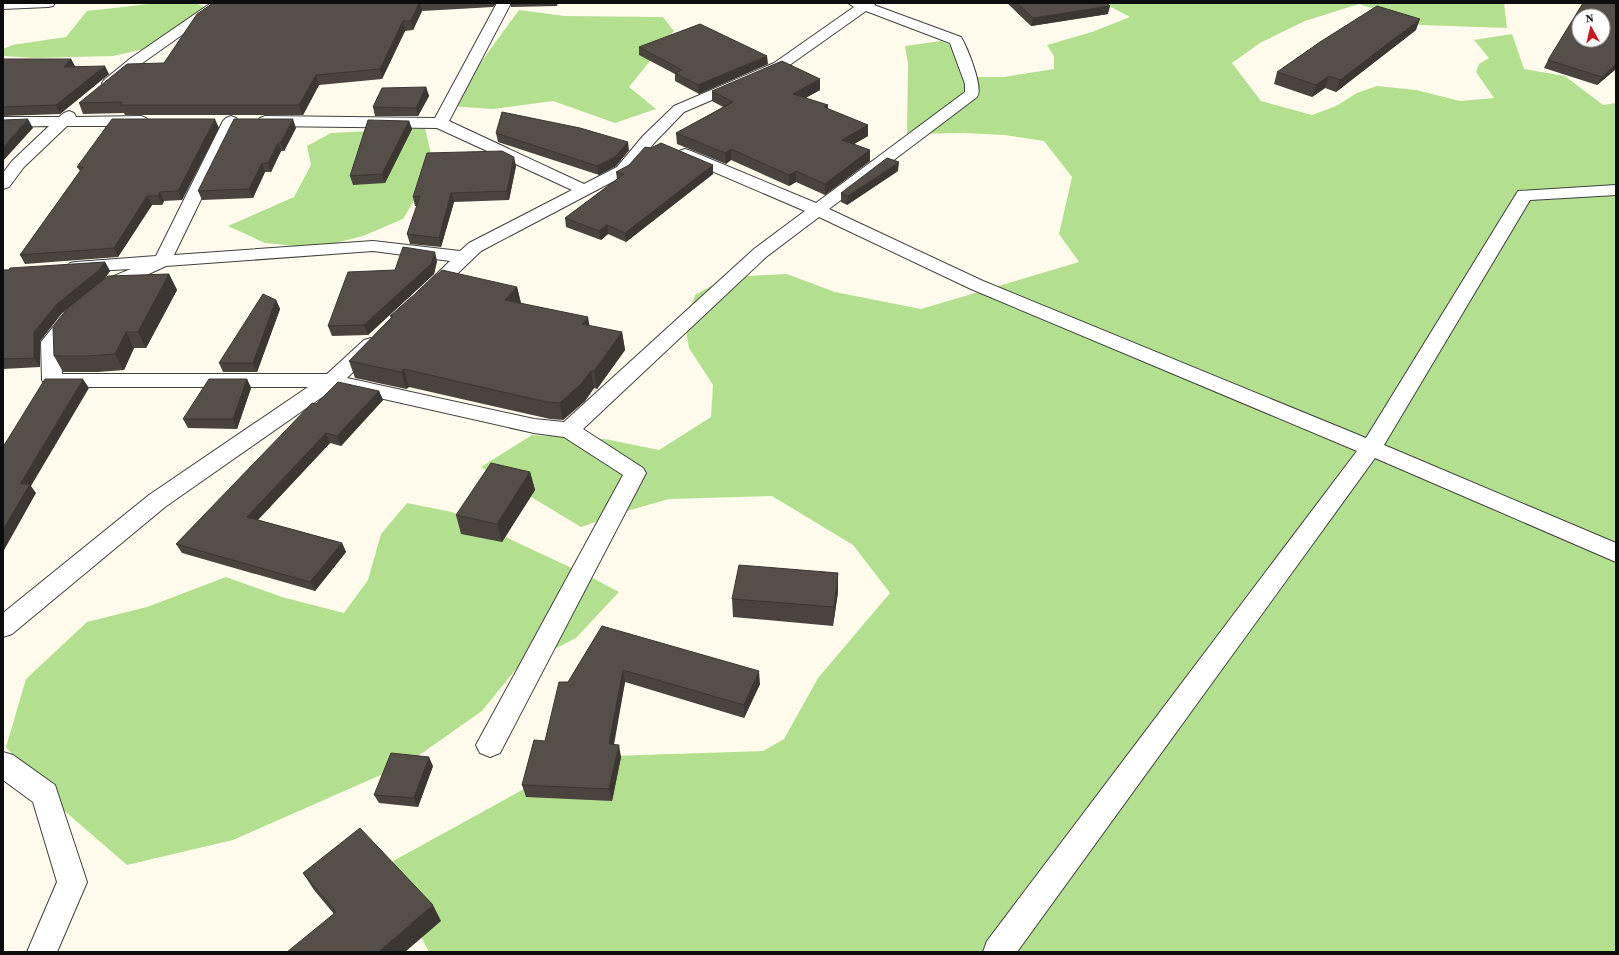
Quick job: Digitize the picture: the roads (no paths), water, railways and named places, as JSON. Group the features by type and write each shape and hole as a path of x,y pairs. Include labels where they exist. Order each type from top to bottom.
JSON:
{"street":[{"path":"3,4 48,3"},
{"path":"99,91 136,61 220,3"},
{"path":"440,123 504,3"},
{"path":"412,306 475,247 623,170 661,144 679,110 779,66 862,4 956,40 972,84 972,94 760,253 569,430"},
{"path":"3,184 18,164 81,106"},
{"path":"3,122 154,121"},
{"path":"490,745 635,473 569,430 534,426 332,381 52,380 51,342 70,318 112,284 162,261 237,121 440,123 585,190"},
{"path":"661,144 817,210 977,285 1371,448 1616,553"},
{"path":"998,952 1371,448 1524,195 1616,190"},
{"path":"59,268 373,246 463,258"},
{"path":"3,627 157,501 332,381 383,333"},
{"path":"3,764 45,794 72,882 42,952"}]}
